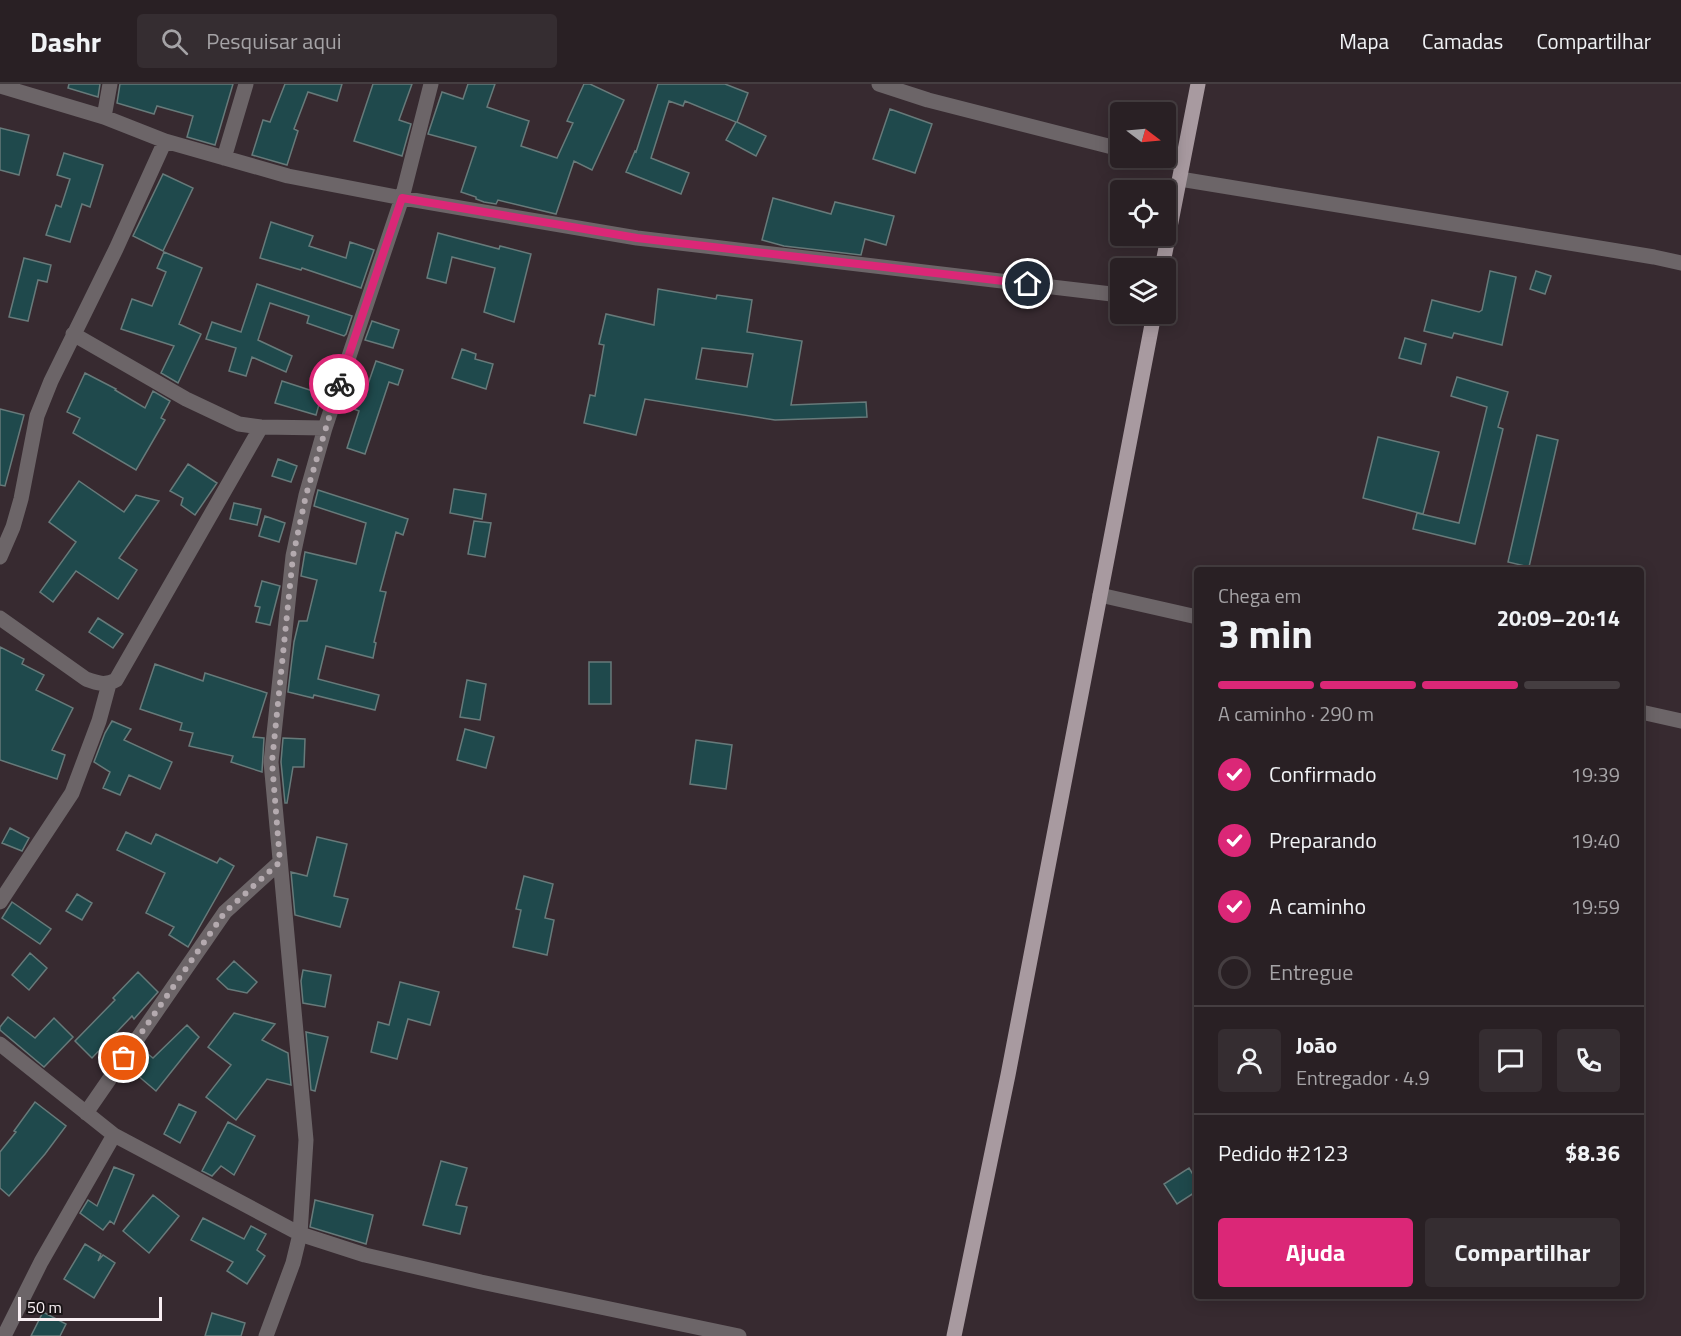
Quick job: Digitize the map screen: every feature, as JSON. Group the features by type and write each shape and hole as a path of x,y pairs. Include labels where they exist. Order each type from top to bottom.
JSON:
{"main road":[{"path":"1164,258 1198,84"},
{"path":"954,1336 1008,1075 1152,324"}],"street":[{"path":"104,117 110,84"},
{"path":"224,158 246,84"},
{"path":"266,1336 300,1234 306,1140 272,762 293,556 306,495 325,428 402,198 431,84"},
{"path":"879,84 928,100 1110,146"},
{"path":"0,86 104,117 165,141 288,176 402,198 637,238 1110,294"},
{"path":"0,557 13,527 21,499 37,416 51,381 165,141"},
{"path":"1174,168 1181,172 1654,256 1681,263"},
{"path":"74,334 186,399 239,423 261,427 325,428"},
{"path":"0,618 86,679 109,684 116,680 261,427"},
{"path":"1100,595 1194,616"},
{"path":"0,902 72,793 99,721 109,684"},
{"path":"1644,713 1681,721"},
{"path":"86,1113 225,912 280,862"},
{"path":"0,1044 114,1135 300,1234 365,1255 481,1282 739,1336"},
{"path":"4,1336 41,1262 114,1135"}],"building":[{"path":"69,84 100,84 98,97 68,88"},
{"path":"120,84 233,84 215,145 187,137 193,116 157,106 154,114 117,103"},
{"path":"285,84 342,84 337,101 308,92 294,129 298,131 287,165 252,155 263,120 270,122"},
{"path":"373,84 412,84 399,120 411,124 402,156 354,141"},
{"path":"468,84 495,84 487,107 529,121 521,146 557,158 573,123 567,121 584,84 590,84 624,100 592,170 574,161 556,214 498,200 496,204 484,202 461,192 476,147 428,134 442,92 463,99"},
{"path":"658,84 725,84 748,93 737,122 766,136 756,156 726,140 736,122 685,101 683,106 669,101 651,158 689,173 681,194 626,172 636,152"},
{"path":"890,109 932,124 915,173 873,159"},
{"path":"0,128 29,135 19,175 0,170"},
{"path":"64,153 103,165 90,207 82,204 70,242 46,235 56,205 61,207 70,179 57,175"},
{"path":"163,174 193,188 163,251 133,236"},
{"path":"773,198 831,214 835,202 894,216 886,245 865,239 861,255 784,246 762,240"},
{"path":"271,222 313,236 309,246 346,258 350,242 374,250 361,288 302,268 301,270 260,258"},
{"path":"438,233 499,249 500,246 531,254 514,322 484,312 495,268 452,257 446,283 427,278"},
{"path":"164,252 202,268 179,324 201,334 178,383 161,373 174,346 121,329 132,299 152,306 166,272 157,268"},
{"path":"24,258 51,265 47,282 38,280 28,321 9,317"},
{"path":"1490,271 1516,277 1502,345 1454,333 1452,338 1424,331 1432,300 1479,312 1482,310"},
{"path":"1536,271 1551,276 1545,294 1530,289"},
{"path":"257,284 352,316 346,334 344,336 307,323 309,316 270,303 258,340 292,356 286,372 252,357 246,376 229,371 236,348 206,339 212,322 241,332"},
{"path":"658,289 716,299 717,295 752,300 747,332 802,341 791,405 866,402 867,417 775,420 645,399 636,435 584,423 590,395 595,396 604,345 599,344 606,314 654,325","holes":["702,348 753,354 747,387 696,379"]},
{"path":"372,321 399,330 393,348 365,340"},
{"path":"1405,338 1426,344 1421,364 1399,358"},
{"path":"462,349 476,354 475,359 493,364 486,389 452,378"},
{"path":"376,361 403,370 398,385 389,382 365,454 347,448 359,411 343,405 351,381 367,387"},
{"path":"85,373 145,408 153,391 170,401 161,418 165,420 136,470 73,433 80,418 67,412"},
{"path":"1457,377 1508,392 1498,427 1503,429 1475,544 1413,529 1417,513 1459,523 1487,407 1451,396"},
{"path":"282,381 322,394 316,415 275,403"},
{"path":"0,409 24,415 5,486 0,485"},
{"path":"1537,435 1558,440 1529,567 1508,562"},
{"path":"1378,437 1439,452 1423,514 1363,498"},
{"path":"278,459 297,466 291,482 272,476"},
{"path":"188,464 217,483 195,515 181,505 183,498 170,491"},
{"path":"79,481 124,512 136,495 159,501 119,558 137,570 118,599 76,571 53,602 40,592 76,542 49,522"},
{"path":"454,489 486,494 482,519 450,513"},
{"path":"318,490 408,519 403,535 396,532 380,591 386,592 374,642 376,643 373,658 326,646 318,679 379,695 375,710 314,695 313,698 288,692 299,621 307,621 317,580 301,576 305,552 356,564 366,523 314,506"},
{"path":"234,503 261,509 257,525 230,519"},
{"path":"265,516 285,523 279,542 259,536"},
{"path":"474,521 491,523 485,557 468,554"},
{"path":"262,581 280,586 270,625 256,622 260,607 255,606"},
{"path":"98,618 123,634 113,648 89,632"},
{"path":"0,647 24,659 22,664 44,675 36,690 73,708 52,750 65,755 57,779 0,760"},
{"path":"589,662 611,662 611,704 589,704"},
{"path":"155,664 203,681 205,673 267,693 253,737 264,738 262,772 231,762 233,756 189,746 193,733 180,730 182,723 140,709"},
{"path":"467,680 486,684 480,720 460,717"},
{"path":"112,721 131,729 124,740 172,762 160,789 129,775 120,795 103,788 110,772 94,762"},
{"path":"465,729 494,737 486,768 457,760"},
{"path":"283,738 305,739 304,767 293,767 287,803 285,803 281,762"},
{"path":"696,740 732,745 726,789 690,784"},
{"path":"10,828 29,838 22,851 2,843"},
{"path":"126,832 151,844 156,834 217,863 220,858 234,866 188,947 169,935 174,927 146,913 165,873 117,850"},
{"path":"317,837 347,844 334,896 348,899 340,927 295,915 291,872 307,876"},
{"path":"524,876 553,884 545,918 554,920 547,955 513,947 521,910 516,909"},
{"path":"77,894 92,903 82,920 66,911"},
{"path":"12,902 51,929 40,944 2,918"},
{"path":"30,953 47,968 29,990 12,975"},
{"path":"234,961 257,982 247,993 228,989 217,979"},
{"path":"303,970 331,975 325,1007 303,1003 301,981"},
{"path":"138,972 158,992 134,1019 132,1016 92,1058 75,1041 115,1000 113,998"},
{"path":"400,982 439,992 430,1025 408,1019 397,1059 371,1052 378,1022 389,1025"},
{"path":"234,1013 275,1024 262,1040 288,1053 291,1085 267,1079 236,1120 206,1097 231,1065 208,1047"},
{"path":"8,1017 35,1038 54,1018 73,1037 44,1067 0,1030"},
{"path":"187,1025 199,1037 156,1091 130,1069 144,1051 153,1058"},
{"path":"306,1032 328,1037 315,1091 311,1090"},
{"path":"35,1102 66,1126 9,1196 0,1188 0,1152"},
{"path":"179,1104 196,1112 180,1143 164,1134"},
{"path":"228,1122 255,1136 234,1175 221,1166 212,1176 202,1171"},
{"path":"441,1161 467,1168 456,1205 467,1207 460,1234 423,1225"},
{"path":"114,1167 134,1175 114,1224 110,1221 103,1230 80,1213 88,1200 97,1206"},
{"path":"1189,1168 1194,1176 1194,1193 1177,1204 1164,1184"},
{"path":"153,1195 179,1216 149,1253 123,1231"},
{"path":"315,1200 373,1215 366,1244 310,1227"},
{"path":"203,1218 244,1239 251,1226 266,1234 257,1250 265,1256 247,1284 227,1271 233,1262 191,1240"},
{"path":"85,1244 101,1254 98,1261 103,1255 115,1263 94,1298 64,1279"},
{"path":"43,1312 66,1324 60,1336 31,1336"},
{"path":"212,1313 245,1323 241,1336 205,1336"}],"way so far":[{"path":"124,1058 225,912 280,862 272,762 293,556 306,495 339,384"}],"route":[{"path":"339,384 402,198 637,238 1028,284"}]}
